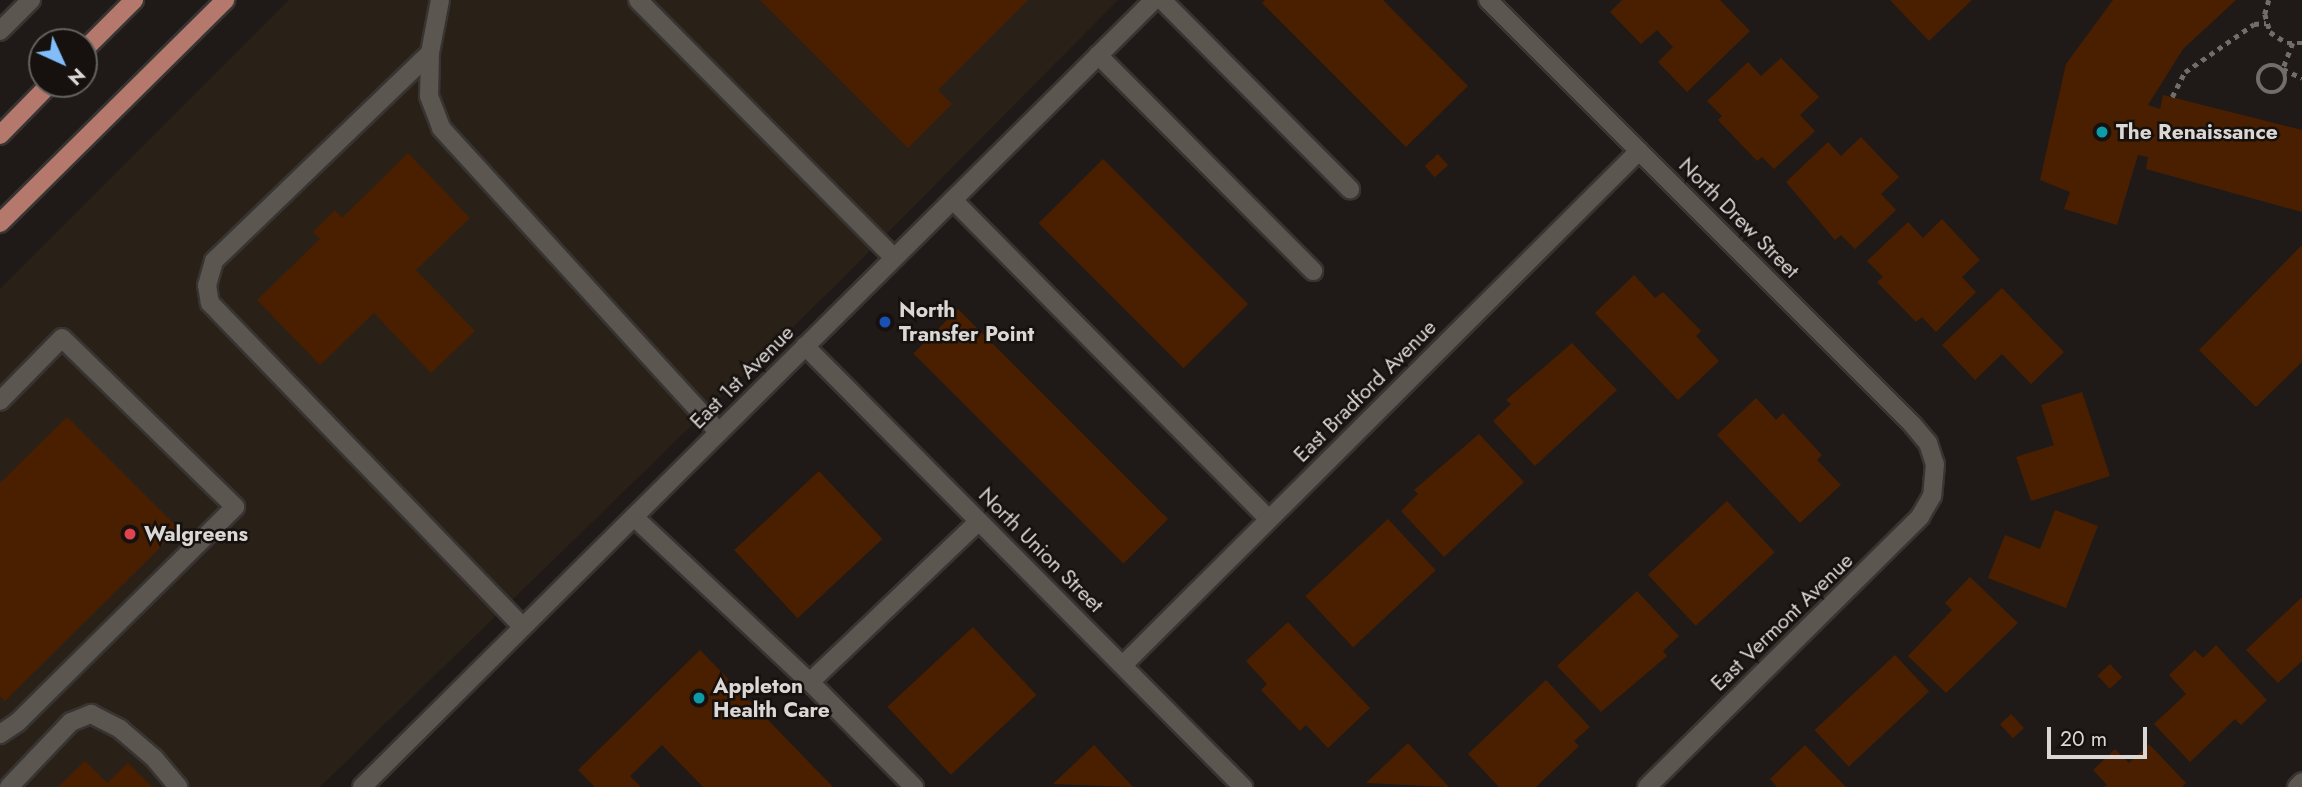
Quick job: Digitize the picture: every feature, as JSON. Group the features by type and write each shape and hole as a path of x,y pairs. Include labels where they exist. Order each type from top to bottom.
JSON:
{"main road":[{"path":"98,36 134,0"},
{"path":"0,223 225,0"},
{"path":"0,135 36,98"}],"street":[{"path":"0,31 32,0"},
{"path":"440,0 430,53 429,96 441,128 719,432"},
{"path":"638,0 894,258"},
{"name":"East 1st Avenue","path":"362,787 1154,0"},
{"path":"1162,0 1350,189"},
{"name":"North Drew Street","path":"1488,0 1912,424 1928,443 1935,480"},
{"path":"430,53 214,261 207,285 210,303 523,627"},
{"path":"1098,55 1313,271"},
{"name":"East Bradford Avenue","path":"1124,664 1639,151"},
{"path":"953,200 1269,519"},
{"path":"0,401 62,338 235,507 18,722 0,734"},
{"name":"North Union Street","path":"805,346 1124,664 1243,787"},
{"name":"East Vermont Avenue","path":"1647,787 1920,517 1935,480"},
{"path":"634,517 810,682 914,787"},
{"path":"810,682 979,521"},
{"path":"9,787 71,722 92,714 120,729 154,758 178,787"},
{"path":"2298,787 2302,782"}],"path":[{"path":"2269,0 2266,23 2277,39 2302,43"},
{"path":"2172,97 2185,72 2254,24 2266,23"},
{"path":"2292,43 2283,69 2287,82 2281,90 2263,90 2258,82 2262,69 2270,64 2283,69 2302,78"}],"shaded area":[{"path":"289,0 1118,0 837,284 320,787 0,787 0,289"}],"building":[{"path":"760,0 1028,0 938,90 952,104 908,148"},
{"path":"1265,0 1383,0 1468,86 1406,147 1262,3"},
{"path":"1622,0 1720,0 1750,31 1687,92 1658,62 1673,47 1657,30 1641,44 1610,12"},
{"path":"1890,0 1972,0 1929,41"},
{"name":"The Renaissance","path":"2113,0 2236,0 2183,49 2148,105 2160,109 2163,95 2302,130 2302,212 2146,169 2148,157 2138,155 2117,225 2064,209 2070,192 2040,180 2066,64"},
{"path":"1781,58 1819,97 1800,115 1815,131 1774,169 1762,157 1757,161 1718,120 1722,116 1707,101 1748,62 1761,76"},
{"path":"1861,137 1899,177 1881,194 1896,210 1855,249 1841,235 1835,240 1786,182 1828,142 1841,156"},
{"path":"408,153 470,218 416,270 475,331 431,373 374,313 320,365 257,300 320,239 313,232 335,210 342,218"},
{"path":"1438,154 1448,165 1435,177 1425,166"},
{"path":"1103,159 1248,304 1184,368 1039,223"},
{"path":"1942,219 1980,260 1962,277 1976,292 1936,332 1922,317 1916,322 1877,282 1883,277 1867,261 1908,222 1923,238"},
{"path":"2302,245 2302,362 2256,407 2199,350"},
{"path":"1634,275 1655,298 1663,292 1701,331 1696,336 1719,361 1678,400 1595,313"},
{"path":"2002,288 2064,352 2031,384 2002,354 1975,380 1942,345"},
{"path":"958,309 1168,519 1123,564 913,354"},
{"path":"1572,343 1617,390 1535,466 1493,421 1511,404 1506,400"},
{"path":"2082,392 2110,476 2031,501 2016,457 2054,445 2041,405"},
{"path":"1756,398 1776,420 1783,413 1822,455 1817,460 1841,485 1800,523 1717,435"},
{"name":"Walgreens","path":"67,417 179,529 5,701 0,696 0,483"},
{"path":"1479,434 1524,482 1444,557 1401,511 1418,494 1414,490"},
{"path":"819,471 882,539 798,618 734,550"},
{"path":"1727,501 1775,552 1696,626 1648,575"},
{"path":"2055,510 2098,526 2066,608 1988,578 2005,535 2040,549"},
{"path":"1388,519 1436,570 1353,647 1305,596"},
{"path":"1970,577 2018,623 1946,693 1908,656 1952,610 1945,603"},
{"path":"1637,591 1679,636 1663,651 1667,656 1601,712 1557,666"},
{"path":"2302,597 2302,661 2278,683 2246,650"},
{"path":"1288,622 1370,708 1328,748 1306,725 1300,731 1261,690 1267,684 1246,661"},
{"path":"973,627 1036,695 951,775 887,707"},
{"path":"2216,645 2267,700 2241,725 2235,719 2190,762 2154,724 2186,694 2169,675 2195,650 2203,658"},
{"name":"Appleton Health Care","path":"700,650 833,787 703,787 662,745 630,776 641,787 595,787 578,770"},
{"path":"1895,655 1929,692 1849,767 1815,730"},
{"path":"2110,664 2122,677 2110,689 2098,676"},
{"path":"1546,680 1590,727 1574,741 1579,746 1536,787 1499,787 1468,754"},
{"path":"2011,714 2024,728 2013,738 2000,724"},
{"path":"1408,743 1449,787 1366,783"},
{"path":"2149,744 2186,783 2182,787 2104,787 2107,785 2093,770 2115,749 2129,763"},
{"path":"1094,745 1133,787 1053,784"},
{"path":"1805,745 1846,787 1777,787 1770,779"},
{"path":"85,761 107,783 128,763 152,787 58,787"}],"place":[{"name":"The Renaissance","path":"2102,132"},
{"name":"North Transfer Point","path":"885,322"},
{"name":"Walgreens","path":"130,534"},
{"name":"Appleton Health Care","path":"699,698"}]}
